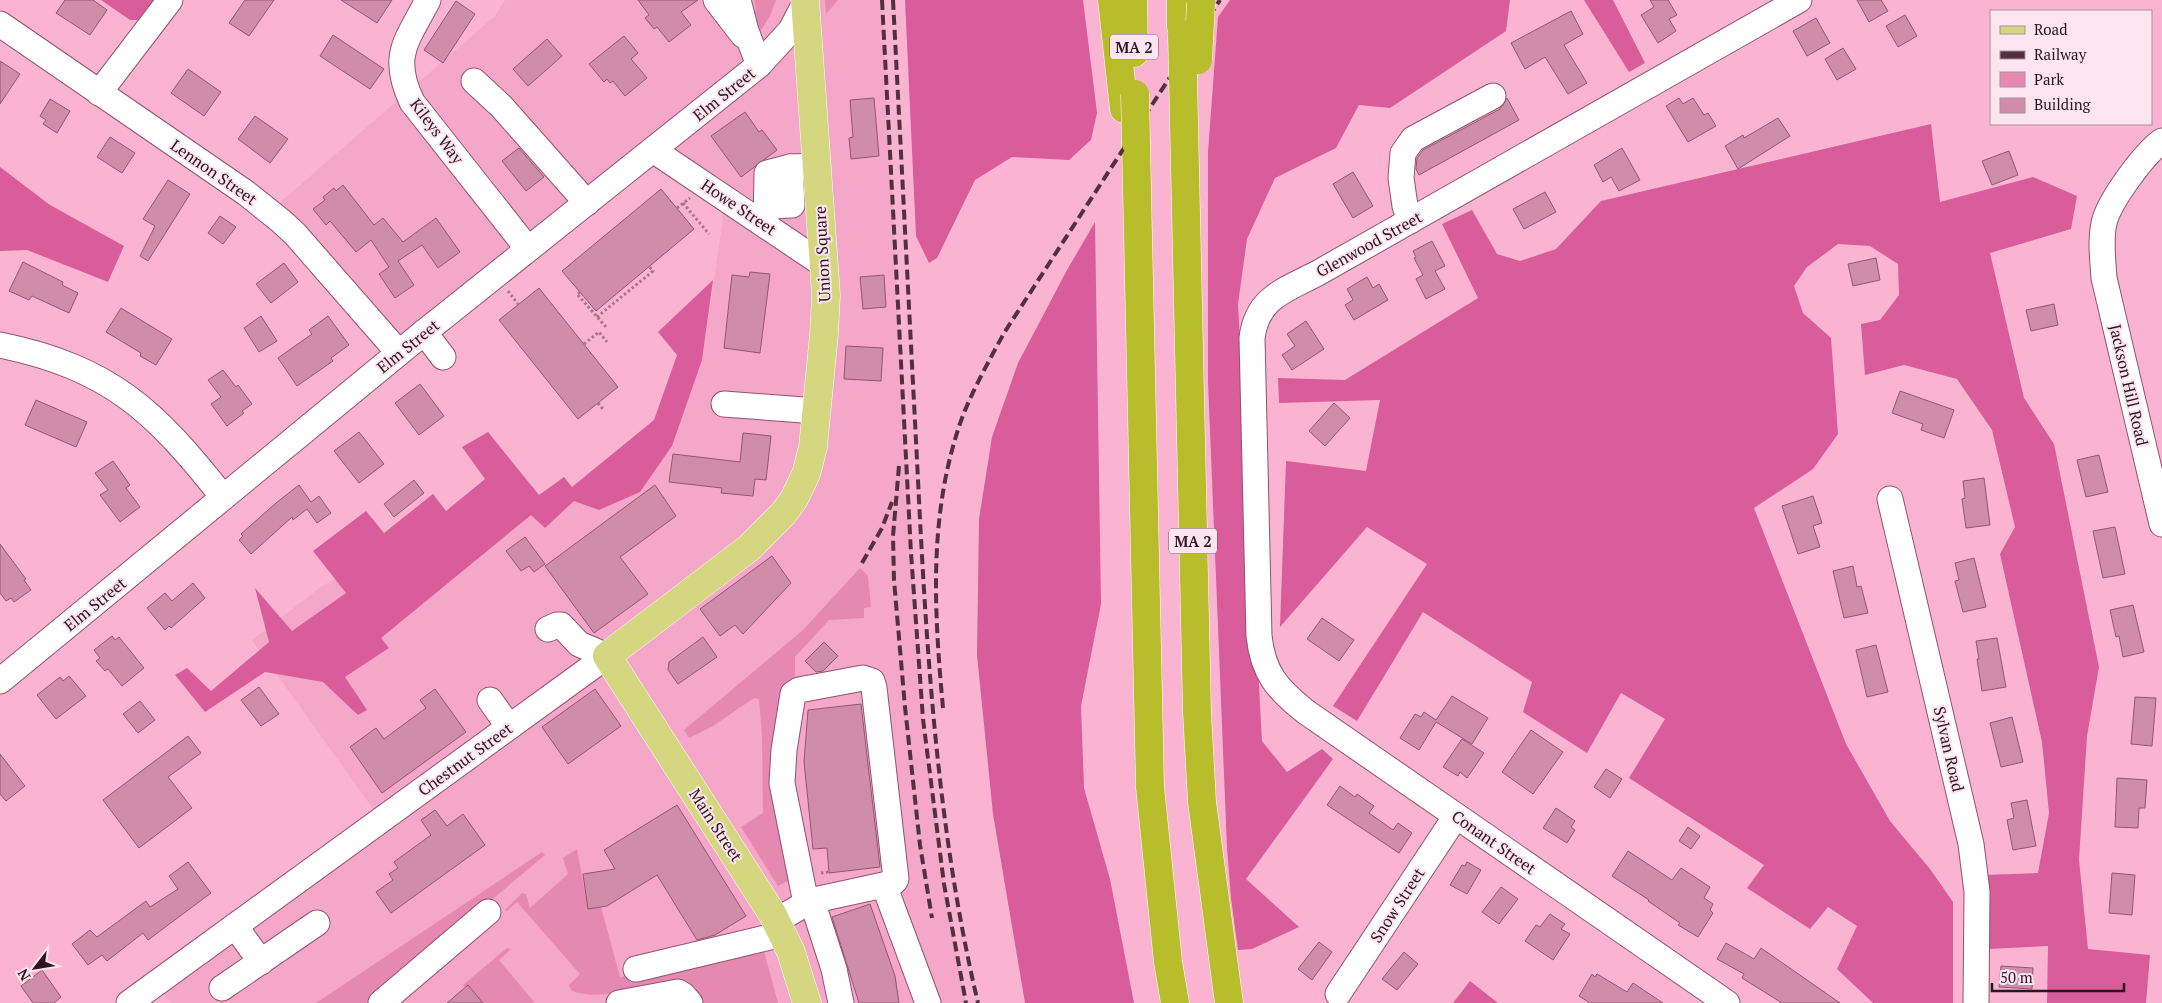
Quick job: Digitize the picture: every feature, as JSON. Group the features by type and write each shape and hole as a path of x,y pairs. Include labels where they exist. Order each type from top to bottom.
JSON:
{"highway":[{"path":"1112,0 1130,101"},
{"name":"MA 2","path":"1133,0 1130,101 1138,236 1150,786 1168,962 1175,1003"},
{"name":"MA 2","path":"1191,7 1187,248 1197,712 1202,802 1229,1003"}],"main road":[{"name":"Union Square","path":"790,504 809,466 817,411 825,321 824,265 803,166 805,2"},
{"name":"Chestnut Street","path":"607,656 749,548 777,521 790,504"},
{"name":"Main Street","path":"607,656 751,879 791,952 804,994"}],"street":[{"path":"99,93 170,0"},
{"name":"Kileys Way","path":"428,0 402,52 403,82 412,102 528,249"},
{"name":"Glenwood Street","path":"1268,674 1263,661 1259,636 1252,338 1258,313 1267,302 1278,294 1799,0"},
{"path":"732,1 756,56"},
{"name":"Elm Street","path":"0,681 424,332 587,202 616,167 653,150 694,105 791,30 805,2"},
{"name":"Lennon Street","path":"0,24 246,193 281,221 399,353"},
{"path":"474,82 501,106 587,202"},
{"path":"1410,220 1404,206 1401,178 1403,153 1413,139 1493,96"},
{"name":"Jackson Hill Road","path":"2155,148 2114,201 2105,220 2102,246 2104,278 2162,524"},
{"name":"Howe Street","path":"653,150 766,216 824,265"},
{"path":"766,216 767,173 803,166"},
{"path":"424,332 443,357"},
{"path":"0,344 56,360 104,381 125,394 143,408 175,440 223,498"},
{"path":"724,404 817,411"},
{"name":"Sylvan Road","path":"1890,500 1970,844 1977,892 1976,1003"},
{"path":"548,629 560,625 579,644 607,656"},
{"name":"Chestnut Street","path":"129,1003 607,656"},
{"name":"Conant Street","path":"1268,674 1285,694 1306,712 1727,1003"},
{"path":"636,969 779,928 809,902 894,882 896,879 874,688 872,681 863,678 799,690 794,694 784,750 782,783 809,902 835,975 841,1003"},
{"path":"490,700 509,727"},
{"name":"Snow Street","path":"1338,994 1456,816"},
{"path":"884,885 928,1003"},
{"path":"381,1003 488,912"},
{"path":"222,988 317,923"},
{"path":"235,926 261,962"},
{"path":"804,994 835,975"},
{"path":"619,1003 678,992 690,1003"}],"path":[{"path":"683,203 709,234"},
{"path":"597,317 653,271 649,266"},
{"path":"507,289 518,304"},
{"path":"580,292 578,294 606,327"},
{"path":"584,344 599,332 607,342"},
{"path":"598,403 603,409"}],"shaded area":[{"path":"101,0 158,0 140,20 130,20"},
{"path":"505,0 882,0 911,553 923,719 944,884 966,1003 171,1003 156,984 381,820 252,640 322,586 397,546 531,515 670,428 702,360 726,199 653,150 399,353 270,211 495,16"},
{"path":"905,0 1083,0 1097,113 1091,140 1069,160 1012,157 975,180 937,258 929,263 916,236"},
{"path":"1230,0 1510,0 1506,31 1390,108 1359,105 1336,148 1275,178 1247,239 1238,304 1262,741 1287,772 1322,749 1333,759 1246,879 1299,927 1252,949 1238,950 1227,848 1208,381 1208,152 1218,17"},
{"path":"1584,0 1613,0 1645,63 1629,72"},
{"path":"1931,124 1940,202 2033,177 2077,196 2071,229 1990,253 2024,398 2054,444 2099,667 2087,736 2079,860 2088,949 2150,955 2146,1003 2047,1003 2048,946 1989,949 1983,875 2038,873 2049,813 2042,742 2000,554 2015,527 1992,430 1957,379 1904,365 1865,375 1861,324 1880,320 1899,295 1898,264 1870,246 1838,244 1807,267 1794,286 1803,313 1831,338 1838,434 1813,469 1754,508 1846,744 1890,821 1930,869 1953,902 1953,1003 1873,1003 1837,969 1857,926 1828,907 1810,929 1747,888 1764,865 1629,778 1665,719 1621,693 1587,753 1523,712 1532,682 1423,612 1357,721 1333,706 1427,564 1367,527 1280,627 1286,461 1366,471 1380,400 1279,403 1278,378 1345,380 1478,298 1442,224 1472,210 1497,254 1520,261 1556,249 1601,201"},
{"path":"0,167 50,205 124,246 108,282 27,250 0,251"},
{"path":"1095,222 1101,604 1081,706 1084,788 1110,879 1134,1003 1025,1003 993,814 977,655 979,519 992,437 1018,363 1067,270"},
{"path":"713,280 702,360 672,446 640,492 599,510 574,501 545,528 531,515 381,638 389,648 345,677 367,710 358,715 323,682 265,672 205,712 175,675 187,668 211,691 269,642 255,588 292,631 346,593 313,551 366,511 384,533 433,494 446,511 485,479 462,447 488,432 539,495 564,477 572,487 654,420 677,355 658,332"},
{"path":"1470,981 1498,1003 1453,1003"}],"green space":[{"path":"754,0 776,0 770,16 758,35 753,16 756,9"},
{"path":"825,0 838,0 826,14"},
{"path":"860,568 868,576 871,607 864,608 864,618 829,620 795,657 795,676 786,686 773,794 788,881 778,886 741,827 763,813 762,735 759,699 754,698 713,726 689,738 684,730 803,630"},
{"path":"577,849 588,909 601,907 620,977 758,950 764,951 778,1003 702,1003 696,989 689,984 664,984 598,995 572,991 569,985 580,974 517,902 507,911 505,910 522,893 526,894 530,908 568,874 563,858"},
{"path":"542,852 545,855 369,1003 316,1003"},
{"path":"507,948 511,949 499,960 535,1003 483,1003 463,985"}],"building":[{"path":"65,0 93,0 107,10 90,35 56,13"},
{"path":"245,0 274,0 249,36 229,23"},
{"path":"341,0 392,0 377,23"},
{"path":"638,0 698,0 681,12 691,25 669,42 657,27 654,29 645,18 649,15"},
{"path":"1650,0 1668,0 1677,15 1669,19 1676,31 1658,43 1641,15 1654,7"},
{"path":"1857,0 1881,0 1888,11 1869,22"},
{"path":"456,1 475,14 443,63 424,50"},
{"path":"1571,11 1583,34 1564,45 1587,83 1568,94 1545,57 1525,69 1511,43"},
{"path":"1905,15 1917,36 1898,47 1886,26"},
{"path":"1816,18 1830,43 1807,56 1793,31"},
{"path":"333,35 384,69 370,89 320,56"},
{"path":"624,36 638,53 631,59 647,78 625,96 613,81 610,83 607,79 604,82 589,64"},
{"path":"547,39 562,56 528,86 513,69"},
{"path":"1843,48 1856,69 1837,80 1825,59"},
{"path":"0,61 20,74 0,104"},
{"path":"188,69 221,92 204,116 171,93"},
{"path":"874,98 879,156 851,159 849,138 853,137 850,100"},
{"path":"1507,98 1519,120 1419,175 1416,169 1417,158 1423,150 1500,109"},
{"path":"1679,98 1683,104 1693,98 1704,115 1708,113 1716,126 1688,142 1666,106"},
{"path":"50,99 70,111 57,133 43,124 46,120 40,116"},
{"path":"745,112 759,132 762,130 777,150 741,177 711,136"},
{"path":"255,116 288,139 270,163 238,139"},
{"path":"1778,118 1790,136 1738,169 1725,146 1743,135 1744,138"},
{"path":"110,137 135,153 122,173 97,157"},
{"path":"519,148 544,177 526,191 502,161"},
{"path":"1622,148 1640,180 1619,191 1611,177 1603,182 1594,165"},
{"path":"2009,151 2018,175 1992,185 1982,161"},
{"path":"1353,172 1373,206 1353,218 1333,184"},
{"path":"168,180 190,194 148,261 140,256 155,226 143,219"},
{"path":"343,185 374,225 383,218 403,242 436,218 460,252 438,268 422,245 398,261 414,285 395,298 379,274 389,267 371,240 356,252 330,221 326,225 313,209 325,200 323,197 334,188 336,191"},
{"path":"661,189 694,229 596,311 562,271"},
{"path":"1545,192 1556,212 1524,229 1513,209"},
{"path":"220,216 236,227 223,244 208,233"},
{"path":"1432,241 1445,266 1435,271 1445,289 1426,299 1416,279 1423,275 1414,258 1416,257 1413,251"},
{"path":"1876,258 1880,280 1853,286 1848,264"},
{"path":"23,262 63,282 62,285 78,293 69,313 32,296 29,300 9,291"},
{"path":"284,263 298,282 271,303 256,284"},
{"path":"750,272 770,274 760,353 724,348 732,275 749,277"},
{"path":"884,275 886,307 863,309 860,277"},
{"path":"1367,277 1373,288 1379,284 1388,300 1354,320 1345,305 1353,300 1347,289"},
{"path":"539,288 618,387 578,419 499,320"},
{"path":"2054,304 2058,325 2031,331 2026,310"},
{"path":"121,308 172,339 156,365 140,356 141,353 106,332"},
{"path":"261,316 277,341 259,352 244,328"},
{"path":"328,316 349,345 331,358 333,361 297,386 278,358 312,334 309,330"},
{"path":"1306,321 1324,349 1292,370 1282,355 1295,346 1287,334"},
{"path":"846,346 883,348 881,381 844,379"},
{"path":"223,370 236,387 238,385 252,404 227,426 211,404 221,397 208,380"},
{"path":"420,384 444,416 419,435 395,403"},
{"path":"1900,391 1954,410 1944,438 1921,430 1923,424 1892,413"},
{"path":"36,400 87,422 76,447 25,425"},
{"path":"1334,403 1350,418 1325,446 1309,431"},
{"path":"359,432 384,464 359,483 334,451"},
{"path":"743,433 771,436 766,480 755,479 753,496 721,493 722,488 669,482 673,454 740,462"},
{"path":"2099,455 2108,492 2086,497 2077,460"},
{"path":"113,461 130,485 126,488 140,507 120,522 100,495 108,490 95,473"},
{"path":"1984,478 1990,525 1966,528 1962,499 1965,498 1963,481"},
{"path":"414,480 424,493 394,517 384,504"},
{"path":"299,485 311,502 319,496 331,513 317,523 307,509 293,520 292,517 251,554 239,540 243,536 241,534"},
{"path":"655,485 676,516 620,557 648,594 594,633 545,566"},
{"path":"1813,496 1822,523 1813,526 1820,547 1798,554 1782,506"},
{"path":"2115,527 2125,574 2103,578 2093,531"},
{"path":"525,537 545,564 534,572 529,566 521,571 506,551"},
{"path":"0,544 26,579 24,580 31,590 14,602 11,598 6,601 0,593"},
{"path":"772,556 791,583 743,634 735,625 720,636 700,609"},
{"path":"1974,558 1986,607 1963,612 1955,581 1959,580 1955,563"},
{"path":"1853,566 1857,587 1861,586 1868,613 1844,618 1833,571"},
{"path":"193,583 205,598 171,628 169,626 165,630 147,608 165,593 172,601"},
{"path":"2133,605 2144,652 2123,657 2119,636 2116,637 2110,610"},
{"path":"1322,618 1354,640 1339,661 1307,639"},
{"path":"112,636 115,640 119,637 144,668 122,686 108,669 105,671 96,661 100,658 94,650"},
{"path":"703,637 717,657 678,684 668,670 669,662"},
{"path":"1997,638 2006,687 1982,691 1976,641"},
{"path":"824,642 838,656 823,671 816,672 805,661"},
{"path":"1876,645 1888,692 1867,697 1856,650"},
{"path":"69,676 86,696 56,719 37,695 60,677 63,681"},
{"path":"259,687 279,714 261,726 241,700"},
{"path":"435,689 466,732 382,793 350,747 376,728 384,739 426,708 420,700"},
{"path":"595,689 621,726 568,764 542,727"},
{"path":"1452,696 1488,718 1472,744 1436,722 1419,750 1400,738 1415,714 1421,717 1424,712 1436,720"},
{"path":"2135,697 2156,698 2152,746 2131,744"},
{"path":"140,701 155,720 138,733 123,714"},
{"path":"861,704 880,867 829,873 827,848 813,849 804,762 808,710"},
{"path":"2012,717 2023,762 2001,767 1990,723"},
{"path":"1531,730 1563,752 1533,794 1502,772"},
{"path":"188,736 201,753 168,777 192,808 139,848 103,800"},
{"path":"1462,739 1484,753 1467,778 1460,772 1458,776 1443,767"},
{"path":"0,754 25,786 6,801 0,794"},
{"path":"1606,769 1622,779 1610,798 1594,787"},
{"path":"2117,778 2147,780 2145,808 2139,808 2138,828 2115,827"},
{"path":"1340,786 1355,797 1357,794 1374,806 1369,813 1393,830 1398,823 1412,833 1399,853 1327,805"},
{"path":"2027,800 2036,846 2013,850 2007,820 2014,818 2011,803"},
{"path":"677,805 746,916 715,935 697,940 657,875 607,906 588,909 583,874 615,869 604,850"},
{"path":"1556,808 1575,821 1571,827 1575,830 1567,843 1543,828"},
{"path":"435,810 447,826 463,814 485,845 391,913 376,892 393,880 389,874 398,868 394,862 431,835 421,820"},
{"path":"1688,827 1700,836 1691,849 1679,841"},
{"path":"1628,851 1672,880 1681,868 1710,887 1704,898 1713,904 1710,910 1713,913 1698,937 1678,925 1680,923 1649,900 1612,876"},
{"path":"188,862 211,893 148,940 143,933 107,961 102,955 88,965 72,944 90,930 97,937 146,901 150,907 178,889 169,876"},
{"path":"1467,862 1481,870 1467,894 1450,885 1462,865 1465,866"},
{"path":"2112,873 2135,875 2132,915 2109,913"},
{"path":"1501,887 1518,899 1499,924 1482,912"},
{"path":"870,904 895,976 899,1003 859,1003 832,917"},
{"path":"1550,914 1565,924 1561,929 1570,934 1553,960 1525,941 1536,925 1540,927"},
{"path":"1319,942 1332,952 1312,980 1298,969"},
{"path":"1726,943 1754,959 1761,948 1840,1003 1782,1003 1742,978 1744,974 1717,959"},
{"path":"1404,952 1418,964 1397,990 1382,979"},
{"path":"2001,966 2033,968 2032,989 1999,987"},
{"path":"42,970 61,997 54,1003 33,1003 21,986"},
{"path":"1592,974 1595,977 1597,974 1627,992 1633,983 1663,1003 1590,1003 1579,996"},
{"path":"468,985 483,1003 447,1003"}],"railway":[{"path":"882,0 911,553 923,719 944,884 966,1003"},
{"path":"893,0 920,528 929,665 935,733 952,869 978,1003"},
{"path":"943,708 937,635 936,562 943,490 962,418 976,386 1004,333 1220,0"},
{"path":"899,466 893,536 894,580 920,845 932,918"},
{"path":"862,563 882,528 892,502"}]}
